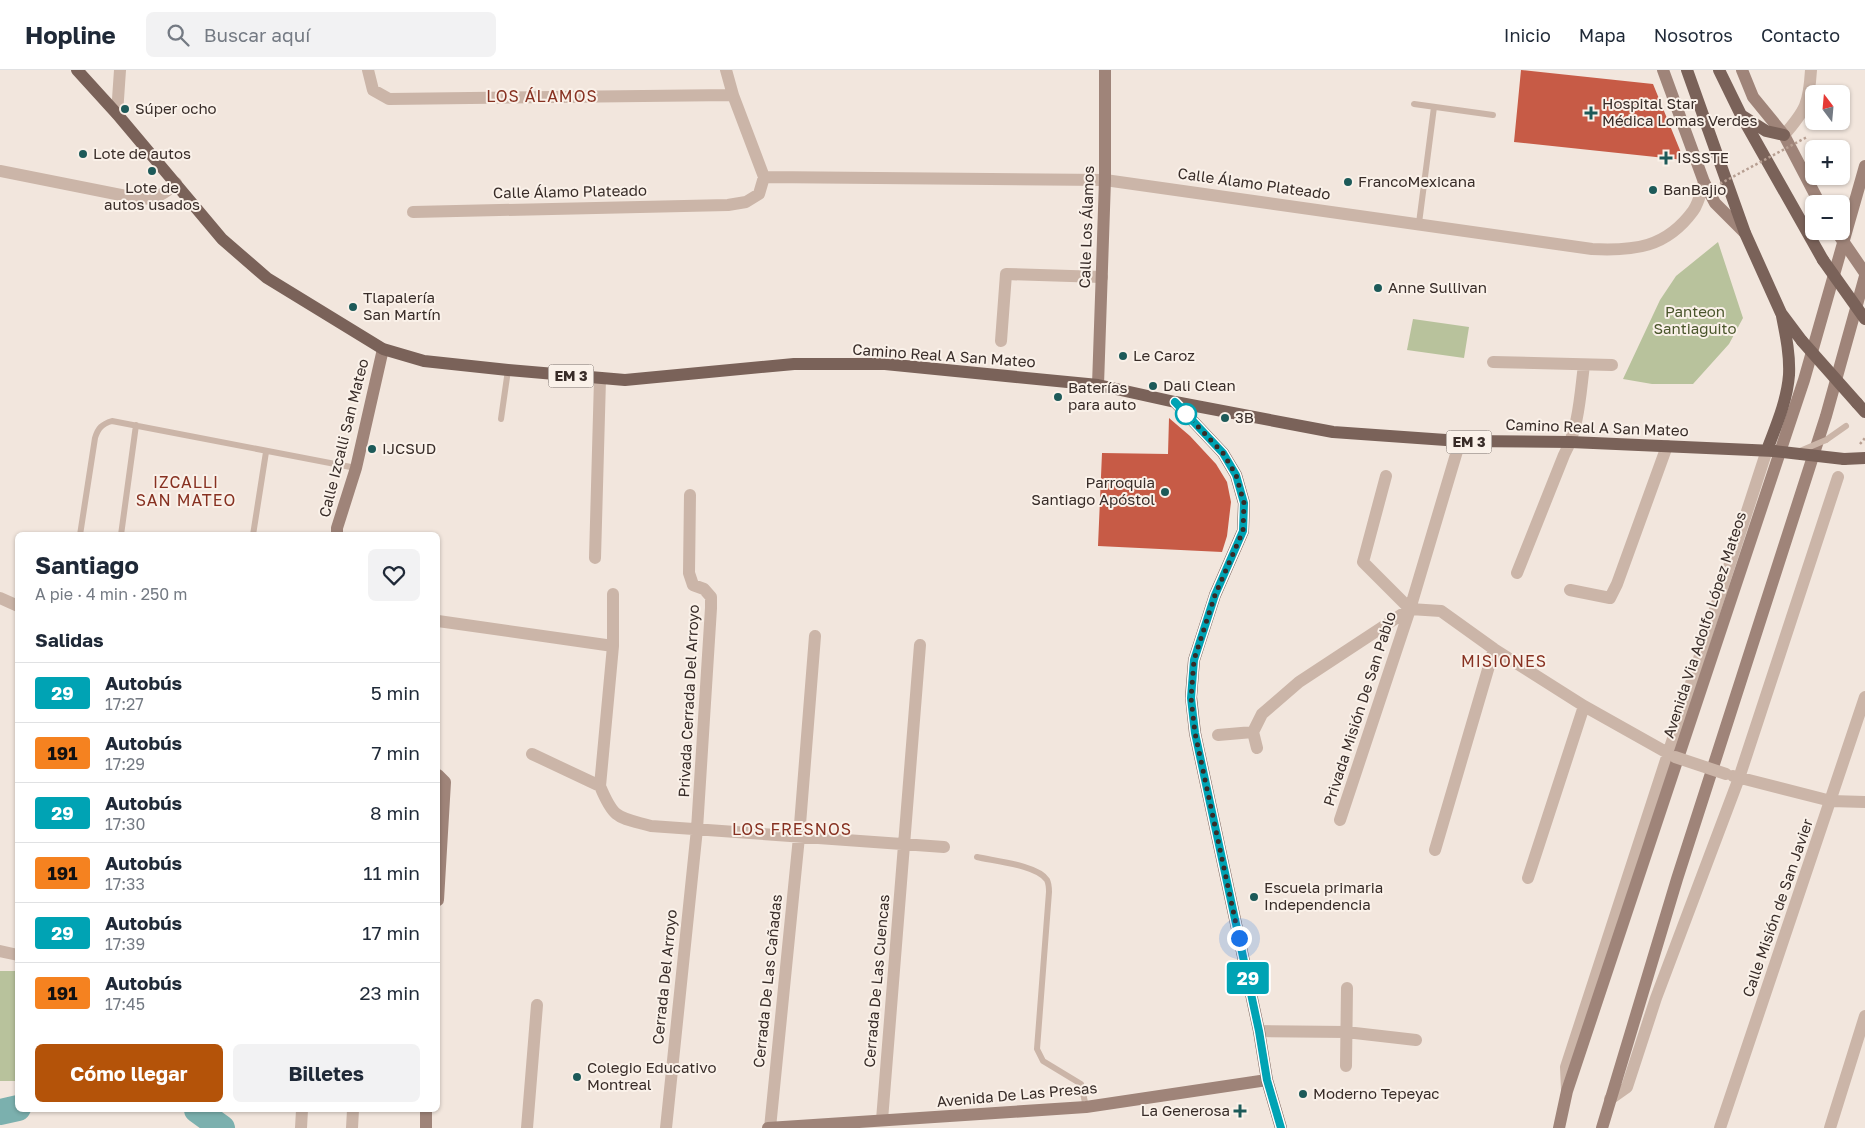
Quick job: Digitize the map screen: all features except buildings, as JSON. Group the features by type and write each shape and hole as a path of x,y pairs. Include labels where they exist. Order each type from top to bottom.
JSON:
{"main road":[{"name":"Camino Real A San Mateo","path":"77,70 117,114 222,238 267,278 383,349 424,361 625,380 794,364 876,364 1098,385 1175,402 1332,432 1460,442 1571,442 1771,450 1844,459 1865,458"},
{"name":"Calle Los Álamos","path":"1098,385 1105,180 1105,70"},
{"path":"1663,70 1704,182 1715,203 1745,233"},
{"path":"1687,70 1745,233 1782,313 1802,341 1861,407"},
{"path":"1720,70 1740,115 1823,260 1865,319"},
{"path":"1742,70 1753,97 1784,135 1815,195"},
{"path":"1740,115 1766,131 1784,135"},
{"name":"Avenida Via Adolfo López Mateos","path":"1558,1128 1567,1091 1804,380 1865,166"},
{"path":"1602,1128 1680,870 1826,416 1865,274 1842,240"},
{"path":"1771,450 1789,375 1789,354 1782,313"},
{"name":"Calle Izcalli San Mateo","path":"337,532 356,468 383,349"},
{"path":"1175,402 1223,453 1236,475 1244,503 1243,531 1215,595 1194,660 1191,698 1195,733 1259,1031 1267,1080 1281,1128"},
{"path":"440,777 445,782 440,866"},
{"name":"Avenida De Las Presas","path":"769,1128 882,1120 913,1124 1086,1108 1267,1080"},
{"path":"426,1112 426,1128"}],"street":[{"path":"117,114 120,70"},
{"path":"368,70 373,90 389,99 733,95"},
{"path":"726,70 733,95 764,177"},
{"path":"1784,135 1798,120 1806,107 1811,70"},
{"path":"0,171 142,199 165,194 176,184"},
{"name":"Calle Álamo Plateado","path":"413,212 728,204 746,202 759,194 764,177 1105,180 1592,248 1621,250 1645,247 1678,227 1694,210 1704,182"},
{"path":"1001,341 1006,274 1102,277"},
{"path":"1493,362 1612,365"},
{"path":"1518,573 1564,455 1571,442 1576,426 1584,365"},
{"path":"595,558 600,378"},
{"name":"Privada Misión De San Pablo","path":"1340,820 1410,610 1460,442"},
{"path":"1570,590 1610,598 1617,584 1666,446"},
{"name":"Avenida Via Adolfo López Mateos","path":"1567,1091 1566,1067 1671,756 1771,450"},
{"path":"1386,476 1363,562 1410,610"},
{"path":"1610,1099 1627,1087 1656,998 1740,778 1838,477"},
{"name":"Privada Cerrada Del Arroyo","path":"690,495 688,573 693,585 704,589 711,597 712,608 697,829"},
{"path":"613,594 612,646 600,786 608,804 618,816 651,826 944,847"},
{"path":"0,598 15,605"},
{"path":"1257,748 1253,732 1262,714 1299,682 1410,610 1441,611 1584,706 1671,756 1740,778 1831,801 1865,802"},
{"path":"440,621 612,646"},
{"name":"Cerrada De Las Cañadas","path":"769,1128 799,837 815,636"},
{"name":"Cerrada De Las Cuencas","path":"882,1120 920,645"},
{"path":"1435,850 1494,648"},
{"name":"Calle Misión de San Javier","path":"1720,1128 1865,697"},
{"path":"1528,878 1584,706"},
{"path":"1218,735 1253,732"},
{"path":"532,754 600,786"},
{"name":"Cerrada Del Arroyo","path":"666,1128 697,829"},
{"path":"0,951 15,954"},
{"path":"1346,1066 1347,988"},
{"path":"527,1128 537,1005"},
{"path":"1830,1128 1865,1016"},
{"path":"1259,1031 1346,1032 1416,1040"},
{"path":"301,1128 302,1112"},
{"path":"352,1128 353,1112"}],"lane":[{"path":"1414,104 1493,114"},
{"path":"1419,223 1434,107"},
{"path":"501,419 508,370"},
{"path":"80,532 95,438 98,429 105,423 112,421 356,468"},
{"path":"121,532 136,425"},
{"path":"1794,454 1826,440 1846,426"},
{"path":"253,532 266,452"},
{"path":"977,857 1032,869 1042,874 1048,882 1049,892 1037,1049 1043,1061 1082,1084 1086,1108"}],"path":[{"path":"1691,185 1714,187 1807,138"}],"green space":[{"name":"Panteon Santiaguito","path":"1718,242 1743,318 1729,344 1693,384 1652,384 1623,379 1660,300 1676,276"},
{"path":"1413,319 1469,327 1464,358 1407,350"},
{"path":"0,971 15,971 15,1081 0,1081"}],"waterway":[{"path":"0,1112 15,1109"},
{"path":"200,1112 222,1128"}],"bus line":[{"name":"29","path":"1175,402 1223,453 1236,475 1244,503 1243,531 1215,595 1194,660 1191,698 1195,733 1259,1031 1267,1080 1281,1128"}],"place":[{"name":"Súper ocho","path":"125,109"},
{"name":"Hospital Star Médica Lomas Verdes","path":"1591,113"},
{"name":"Lote de autos","path":"83,154"},
{"name":"ISSSTE","path":"1666,158"},
{"name":"Lote de autos usados","path":"152,171"},
{"name":"FrancoMexicana","path":"1348,182"},
{"name":"BanBajio","path":"1653,190"},
{"name":"Anne Sullivan","path":"1378,288"},
{"name":"Tlapalería San Martín","path":"353,307"},
{"name":"Le Caroz","path":"1123,356"},
{"name":"Dali Clean","path":"1153,386"},
{"name":"Baterías para auto","path":"1058,397"},
{"name":"3B","path":"1225,418"},
{"name":"IJCSUD","path":"372,449"},
{"name":"Parroquia Santiago Apóstol","path":"1165,492"},
{"name":"Escuela primaria Independencia","path":"1254,897"},
{"name":"Colegio Educativo Montreal","path":"577,1077"},
{"name":"Moderno Tepeyac","path":"1303,1094"},
{"name":"La Generosa","path":"1240,1111"}],"district":[{"name":"LOS ÁLAMOS","path":"542,96"},
{"name":"IZCALLI SAN MATEO","path":"186,491"},
{"name":"MISIONES","path":"1504,661"},
{"name":"LOS FRESNOS","path":"792,829"}],"route":[{"path":"1186,414 1223,453 1236,475 1244,503 1243,531 1215,595 1194,660 1191,698 1195,733 1239,938"}]}
